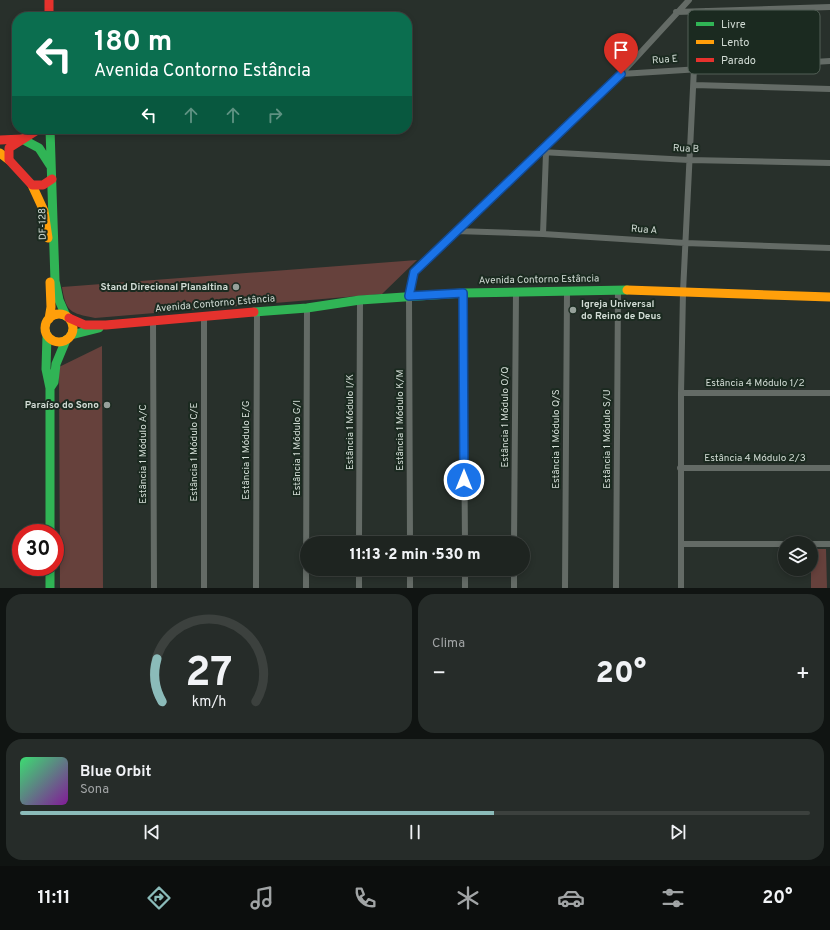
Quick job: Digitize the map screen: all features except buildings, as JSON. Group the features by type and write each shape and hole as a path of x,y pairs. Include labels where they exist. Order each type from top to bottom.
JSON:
{"main road":[{"path":"49,0 49,12"},
{"path":"9,160 9,148 30,134"},
{"name":"DF-128","path":"50,134 55,280 59,300 72,324 69,338 56,364 54,382 50,388"},
{"path":"0,140 22,139 34,143 42,150 52,176 42,186 36,187 32,185"},
{"path":"0,153 9,160"},
{"name":"DF-128","path":"9,160 32,185 44,211 47,228 51,306 49,319 45,325 47,335 47,381 50,388 50,524"},
{"name":"Avenida Contorno Estância","path":"67,317 85,325 106,325 307,308 360,300 463,293 618,290 830,297"},
{"path":"49,319 55,315 67,317"},
{"name":"Avenida Contorno Estância","path":"69,338 106,325"},
{"path":"47,335 56,342 69,338"},
{"path":"50,576 50,588"}],"street":[{"name":"Estância 1 Módulo K/M","path":"410,536 409,296 414,272 456,231 544,153 621,74 676,12 689,0"},
{"path":"737,10 830,7"},
{"path":"676,12 688,12"},
{"name":"Rua E","path":"820,61 830,60"},
{"name":"Rua E","path":"621,74 688,68"},
{"path":"681,588 680,468 683,292 688,160 694,74"},
{"path":"694,85 830,88"},
{"path":"543,234 544,153"},
{"name":"Rua B","path":"544,153 688,160 830,163"},
{"name":"Rua A","path":"456,231 543,234 685,243 830,248"},
{"name":"Estância 1 Módulo S/U","path":"616,588 618,290"},
{"name":"Estância 1 Módulo Q/S","path":"565,588 567,291"},
{"name":"Estância 1 Módulo O/Q","path":"514,536 516,292"},
{"path":"463,293 464,536"},
{"name":"Estância 1 Módulo I/K","path":"359,536 360,300"},
{"name":"Estância 1 Módulo G/I","path":"306,588 307,308"},
{"name":"Estância 1 Módulo E/G","path":"256,588 257,312"},
{"name":"Estância 1 Módulo C/E","path":"204,317 204,588"},
{"name":"Estância 1 Módulo A/C","path":"153,320 154,588"},
{"name":"Estância 4 Módulo 1/2","path":"681,394 830,393"},
{"name":"Estância 4 Módulo 2/3","path":"680,468 830,468"},
{"path":"681,544 778,544"},
{"path":"818,544 830,544"},
{"path":"359,576 359,588"},
{"path":"410,576 410,588"},
{"path":"465,576 465,588"},
{"path":"514,576 514,588"}],"shaded area":[{"path":"417,260 382,294 95,318 80,315 71,310 65,302 62,287"},
{"path":"102,346 103,588 60,588 60,576 64,576 64,524 60,524 59,367"},
{"path":"818,549 826,549 827,588 811,588 811,576 818,576"}],"traffic: fast":[{"path":"50,134 55,281 59,300 66,316"},
{"path":"22,139 39,148 50,165"},
{"path":"254,312 307,308 360,300 463,293 627,290"},
{"path":"71,335 99,328"},
{"path":"47,335 46,369 50,388 50,524"},
{"path":"50,388 54,382 56,364 66,340"},
{"path":"50,576 50,588"}],"traffic: slow":[{"path":"0,153 9,160"},
{"path":"32,185 44,211 48,238"},
{"path":"49,319 51,307 50,282"},
{"path":"627,290 830,297"},
{"path":"59,314 69,318 73,328 69,338 59,342 49,338 45,328 49,318 59,314"}],"traffic: jam":[{"path":"49,0 49,12"},
{"path":"31,134 9,148 9,160 32,185 43,185 52,179"},
{"path":"0,140 22,139"},
{"path":"69,318 85,325 106,325 254,312"}],"place":[{"name":"Stand Direcional Planaltina","path":"236,287"},
{"name":"Igreja Universal do Reino de Deus","path":"573,310"},
{"name":"Paraíso do Sono","path":"107,405"}],"route":[{"path":"464,480 463,293 409,296 414,272 621,74"}]}
